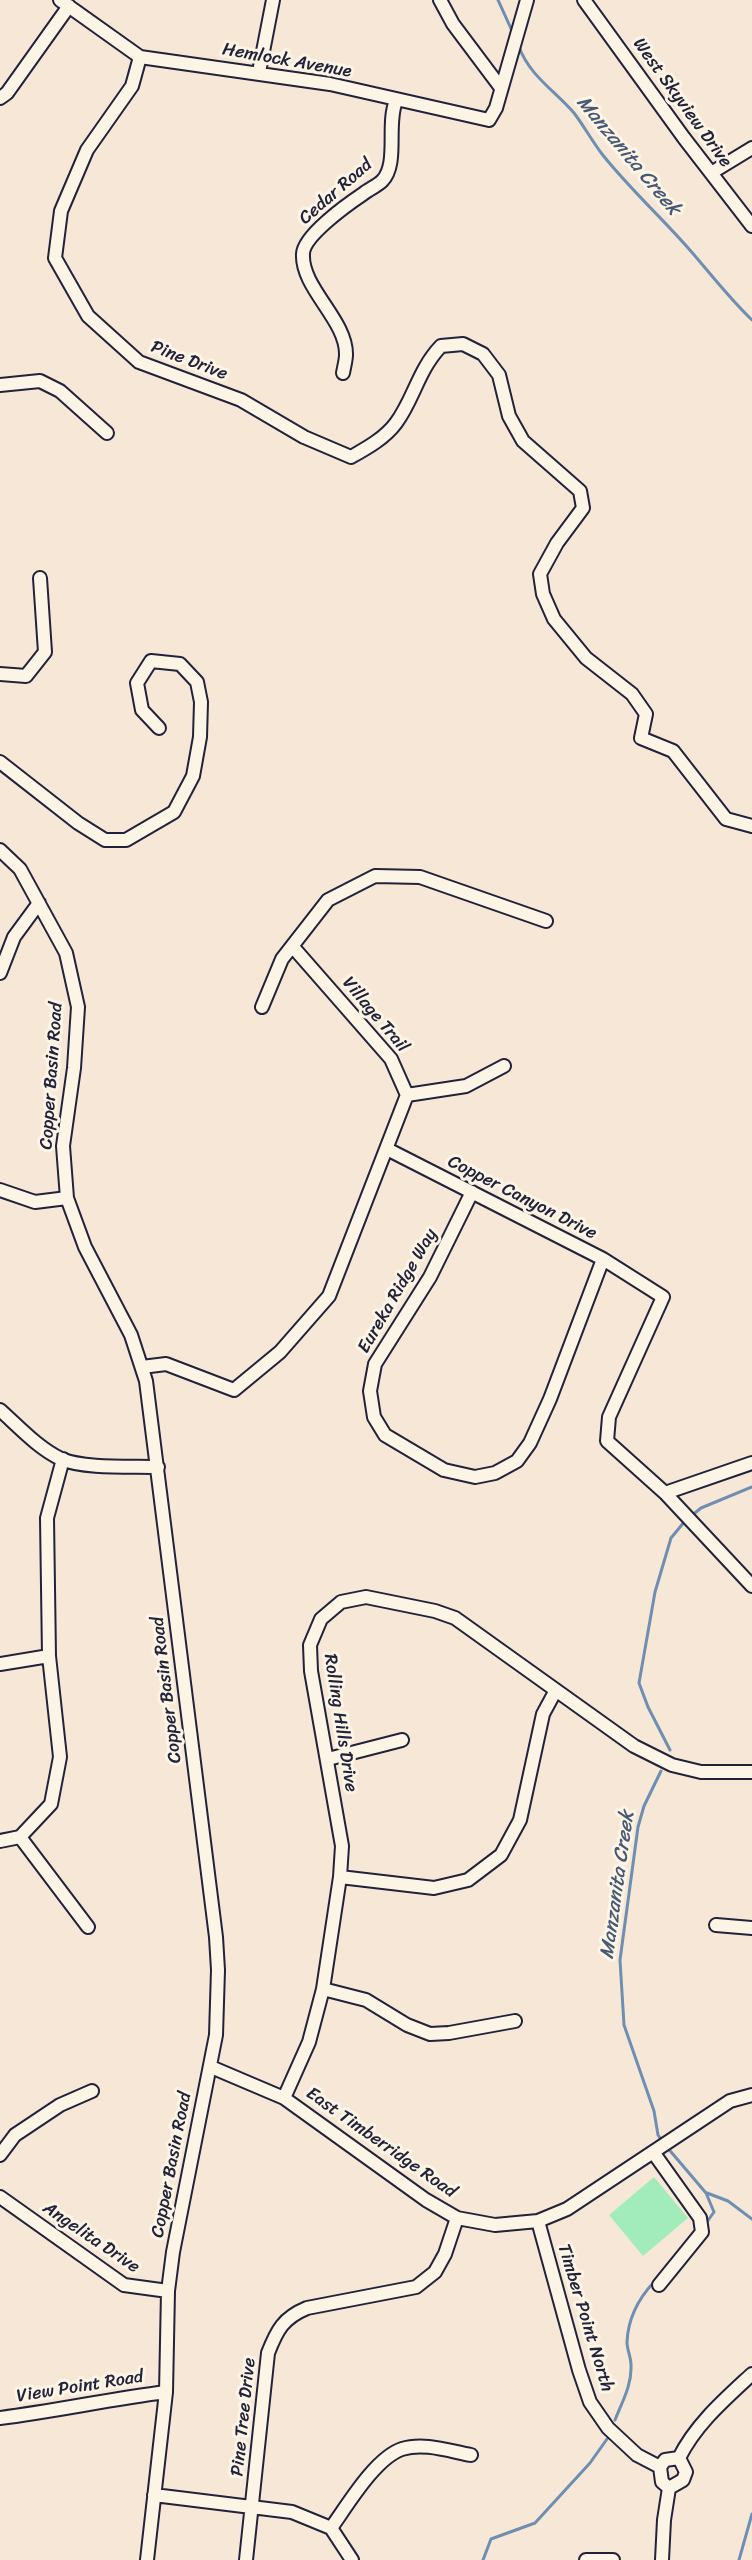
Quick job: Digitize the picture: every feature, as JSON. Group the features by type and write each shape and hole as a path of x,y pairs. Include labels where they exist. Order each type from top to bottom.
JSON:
{"street":[{"path":"259,72 273,0"},
{"path":"440,0 453,24 501,88"},
{"path":"501,88 527,0"},
{"name":"West Skyview Drive","path":"584,0 752,226"},
{"path":"0,98 7,93 64,3"},
{"name":"Hemlock Avenue","path":"64,3 140,57 259,72 330,84 396,101 489,120 496,108 501,88"},
{"name":"Pine Drive","path":"140,57 132,86 87,150 61,211 55,258 88,315 139,362 241,400 304,437 351,457 376,442 396,423 429,358 441,346 463,344 483,354 499,375 509,416 523,441 580,491 583,508 557,543 540,573 543,594 554,620 586,658 632,694 646,714 641,738 673,751 726,819 752,826"},
{"name":"Cedar Road","path":"343,373 346,353 341,335 306,271 303,251 308,239 362,194 382,182 387,174 390,162 391,113 396,101"},
{"path":"711,173 752,148"},
{"path":"0,385 40,381 60,391 107,433"},
{"path":"0,674 26,676 45,652 40,578"},
{"path":"0,762 78,823 105,840 126,840 174,812 193,776 200,737 201,702 197,682 180,664 151,661 137,683 142,710 159,728"},
{"name":"Copper Basin Road","path":"0,850 20,868 66,953 78,1007 74,1068 63,1146 68,1198 86,1248 131,1335 142,1367 149,1399 216,1937 218,2001 211,2067 180,2212 168,2291 166,2392 147,2560"},
{"path":"262,1007 282,960 328,900 375,876 420,877 546,921"},
{"path":"0,973 14,937 39,903"},
{"name":"Village Trail","path":"293,947 391,1059 407,1095"},
{"path":"142,1367 166,1365 234,1390 280,1352 330,1296 407,1095 466,1086 504,1066"},
{"name":"Copper Canyon Drive","path":"387,1149 603,1259 663,1297 609,1417 607,1441 665,1493 752,1586"},
{"path":"0,1190 35,1202 68,1198"},
{"name":"Eureka Ridge Way","path":"472,1192 430,1277 375,1364 370,1391 374,1417 385,1436 444,1470 476,1477 495,1473 517,1461 530,1443 550,1399 603,1259"},
{"path":"0,1410 43,1448 63,1460 103,1466 158,1467"},
{"path":"0,1841 20,1837 51,1804 60,1757 49,1656 47,1518 63,1460"},
{"path":"665,1493 752,1463"},
{"name":"Rolling Hills Drive","path":"284,2098 309,2042 323,1989 340,1877 342,1846 328,1759 310,1671 310,1645 321,1619 341,1602 366,1597 435,1611 454,1618 634,1746 672,1765 701,1772 752,1772"},
{"path":"0,1664 49,1656"},
{"path":"340,1877 434,1888 468,1880 501,1856 520,1820 543,1714 556,1690"},
{"path":"328,1759 402,1740"},
{"path":"20,1837 88,1927"},
{"path":"716,1925 752,1928"},
{"path":"323,1989 366,2000 407,2025 430,2034 449,2033 515,2021"},
{"name":"East Timberridge Road","path":"211,2067 284,2098 426,2200 458,2218 495,2225 538,2221 567,2209 730,2101 752,2096"},
{"path":"0,2155 15,2135 60,2105 92,2091"},
{"path":"656,2150 700,2218 702,2232 659,2285"},
{"name":"Angelita Drive","path":"0,2197 124,2285 168,2291"},
{"name":"Pine Tree Drive","path":"246,2560 268,2353 277,2331 291,2314 307,2308 416,2287 435,2272 445,2254 458,2218"},
{"name":"Timber Point North","path":"538,2221 590,2402 608,2428 637,2455 660,2467"},
{"path":"679,2458 687,2441 701,2423 752,2374"},
{"name":"View Point Road","path":"0,2418 36,2414 109,2399 166,2392"},
{"path":"331,2528 372,2471 401,2449 429,2447 471,2456"},
{"path":"669,2488 662,2482 660,2467 665,2460 679,2458"},
{"path":"669,2488 680,2483 686,2472 679,2458"},
{"path":"662,2560 664,2520 669,2488"},
{"path":"154,2495 292,2512 331,2528 352,2560"},
{"path":"586,2560 613,2560"}],"green space":[{"path":"654,2177 688,2218 643,2256 609,2215"}],"waterway":[{"name":"Manzanita Creek","path":"498,0 513,33"},
{"name":"Manzanita Creek","path":"519,47 529,66 574,113 612,166 752,320"},
{"name":"Manzanita Creek","path":"690,1517 701,1508 752,1487"},
{"name":"Manzanita Creek","path":"670,1750 648,1707 639,1683 655,1592 671,1538 685,1521"},
{"name":"Manzanita Creek","path":"661,1771 644,1806 638,1827 620,1960 624,2025 654,2111 658,2135 662,2141"},
{"name":"Manzanita Creek","path":"666,2146 706,2193 714,2212 704,2226"},
{"path":"707,2193 728,2201 752,2219"},
{"name":"Manzanita Creek","path":"615,2420 630,2380 631,2362 627,2342 632,2317 639,2302 654,2282"},
{"name":"Manzanita Creek","path":"483,2560 491,2539 535,2523 590,2463 607,2439"},
{"path":"739,2560 752,2514"}]}
